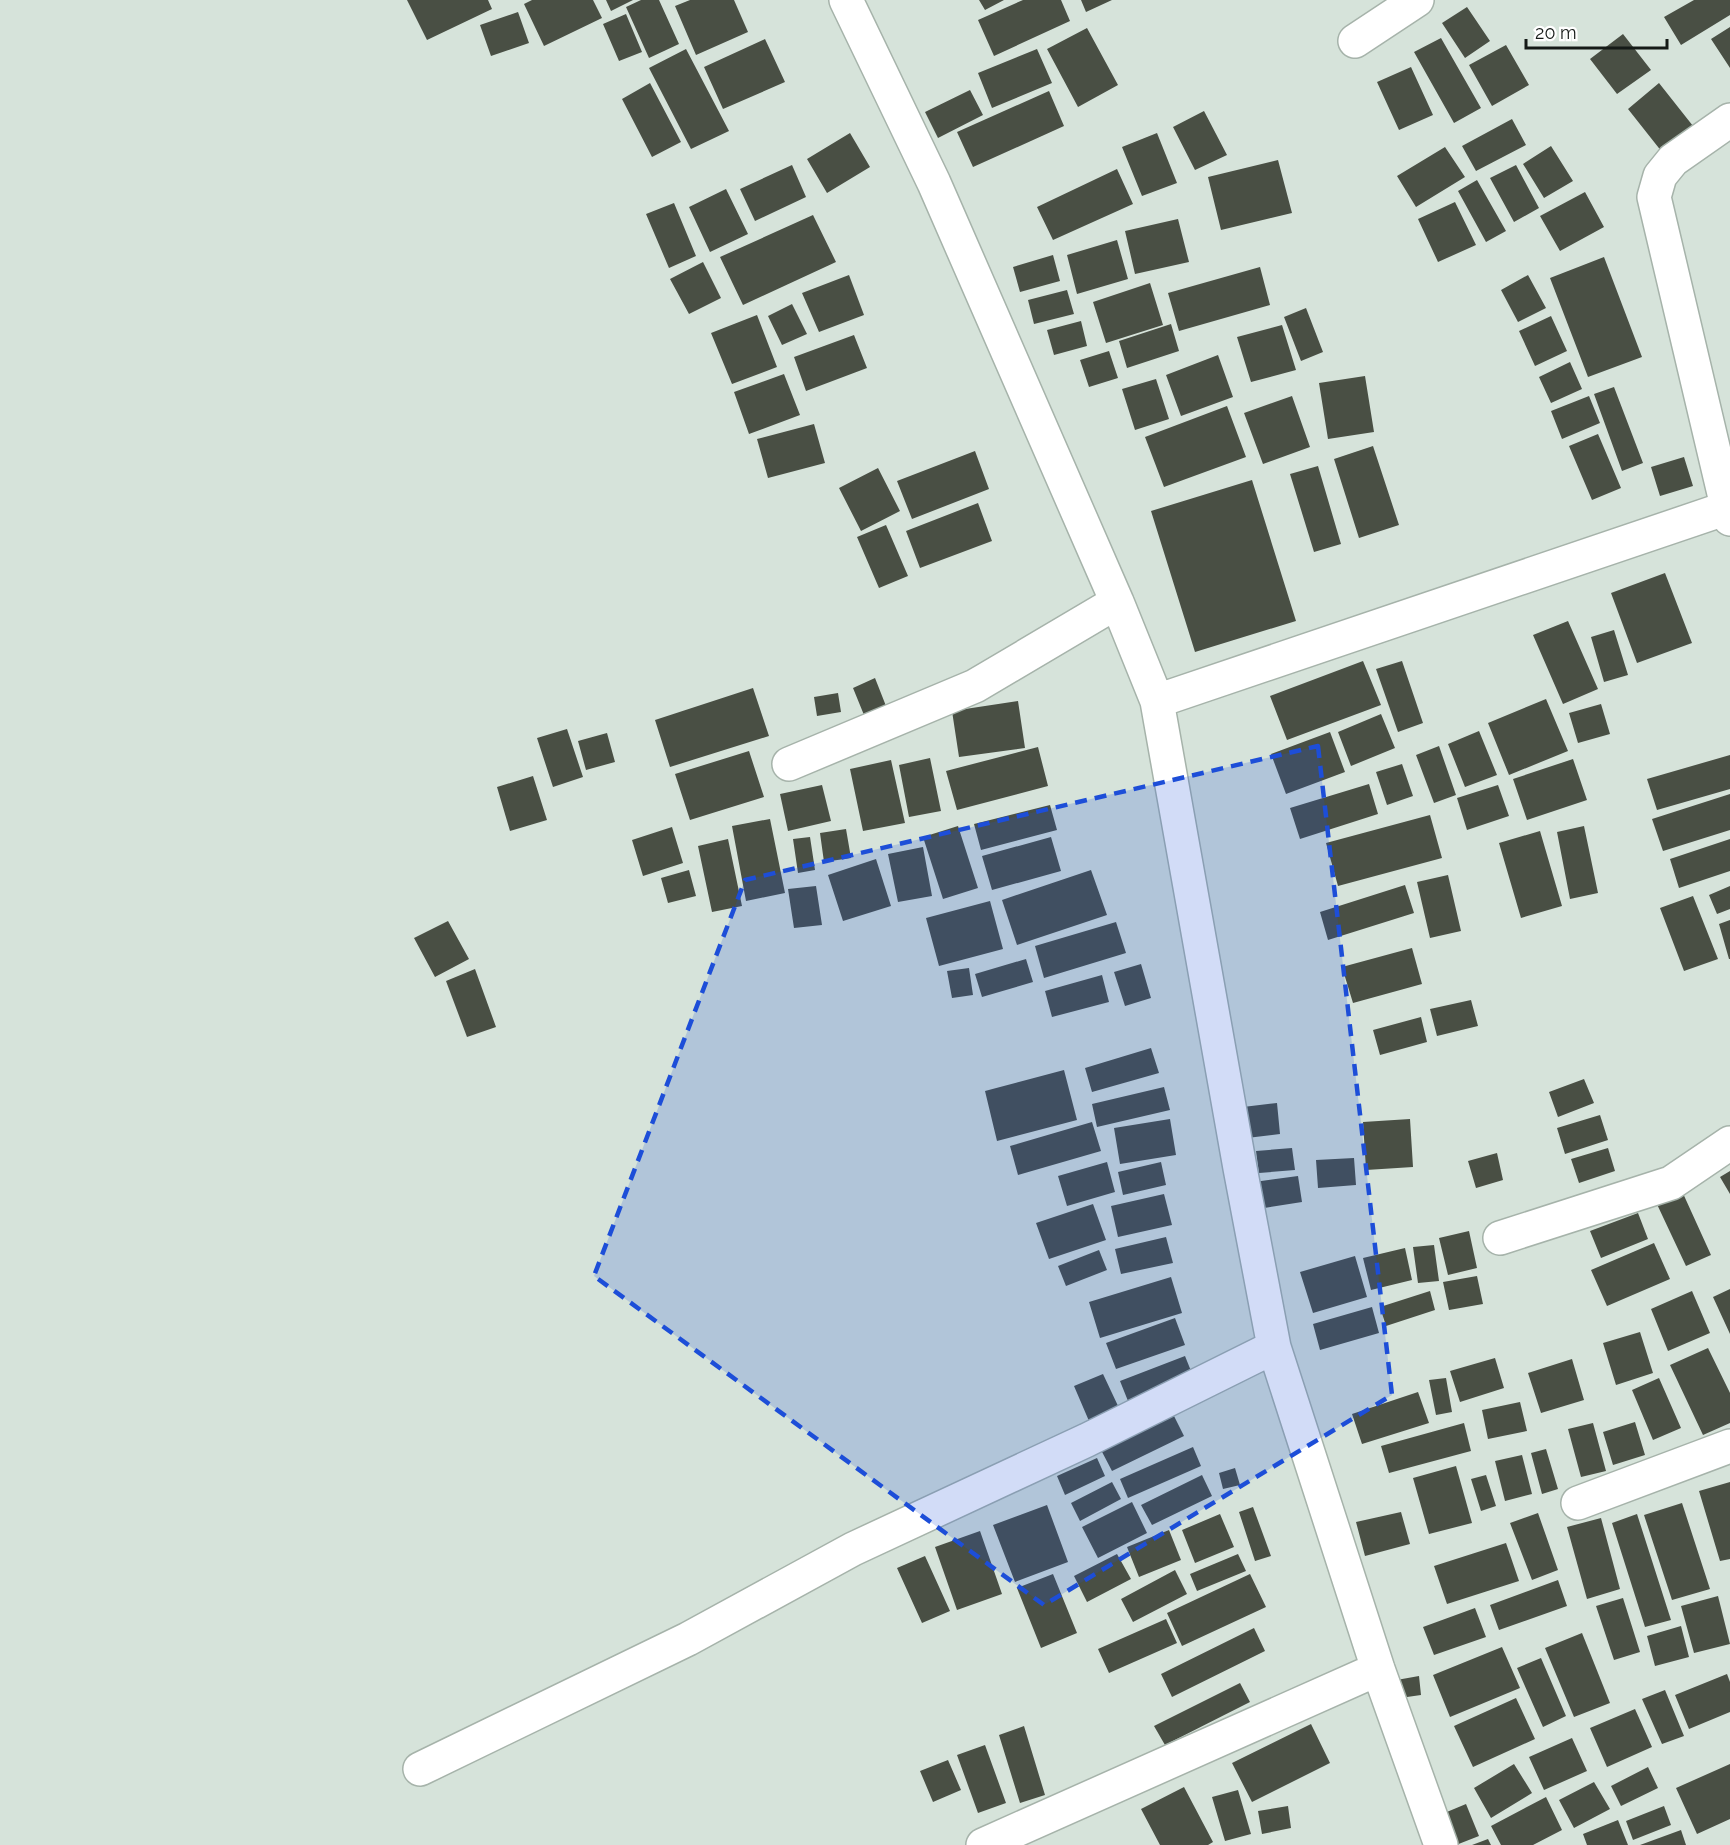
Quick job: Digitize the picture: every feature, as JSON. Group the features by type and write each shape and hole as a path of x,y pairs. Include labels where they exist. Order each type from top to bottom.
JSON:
{"street":[{"path":"846,0 934,183 1117,602 1157,701 1240,1168 1275,1347 1378,1669 1441,1845"},
{"path":"1355,41 1417,0"},
{"path":"1157,701 1729,513 1654,198 1660,176 1673,160 1730,120"},
{"path":"789,764 975,686 1117,602"},
{"path":"1500,1238 1671,1183 1730,1143"},
{"path":"420,1769 688,1639 853,1549 1087,1440 1275,1347"},
{"path":"1578,1503 1730,1446"},
{"path":"982,1845 1378,1669"}],"highlighted area":[{"path":"1318,746 1392,1395 1044,1605 594,1276 745,880"}],"building":[{"path":"407,0 488,0 492,9 427,40"},
{"path":"532,0 593,0 602,18 544,46 524,4"},
{"path":"606,0 633,0 611,11"},
{"path":"641,0 659,0 679,44 649,58 626,7"},
{"path":"690,0 734,0 748,32 696,55 675,6"},
{"path":"979,0 1004,0 985,10"},
{"path":"1023,0 1061,0 1070,21 994,56 978,20"},
{"path":"1081,0 1112,0 1086,12"},
{"path":"1694,0 1730,0 1730,15 1681,45 1664,17"},
{"path":"1467,7 1490,41 1465,58 1442,23"},
{"path":"518,12 529,43 491,56 480,25"},
{"path":"626,14 642,52 619,61 603,24"},
{"path":"1730,27 1730,68 1711,39"},
{"path":"1087,28 1118,85 1078,107 1047,49"},
{"path":"1623,34 1651,70 1617,94 1590,59"},
{"path":"1441,38 1481,108 1454,123 1414,52"},
{"path":"765,39 785,82 723,109 704,67"},
{"path":"1506,45 1529,85 1492,106 1469,65"},
{"path":"686,49 729,131 691,149 649,68"},
{"path":"1037,49 1052,83 992,108 978,73"},
{"path":"1411,67 1433,115 1399,130 1377,82"},
{"path":"650,83 681,142 652,157 622,99"},
{"path":"1659,83 1693,126 1662,152 1628,109"},
{"path":"970,90 983,115 938,138 925,112"},
{"path":"1049,91 1064,126 973,167 957,132"},
{"path":"1204,111 1227,155 1195,170 1173,127"},
{"path":"1512,119 1526,145 1476,171 1462,146"},
{"path":"850,133 870,167 827,193 807,159"},
{"path":"1157,133 1177,183 1142,196 1122,147"},
{"path":"1551,146 1573,181 1544,198 1523,164"},
{"path":"1445,147 1465,177 1416,207 1397,176"},
{"path":"1278,160 1292,213 1221,230 1208,177"},
{"path":"792,165 806,197 755,221 740,189"},
{"path":"1516,165 1539,208 1514,222 1490,178"},
{"path":"1117,169 1133,204 1053,240 1037,207"},
{"path":"1477,180 1506,231 1486,242 1458,191"},
{"path":"726,189 748,234 710,252 689,207"},
{"path":"1585,192 1604,227 1560,251 1540,216"},
{"path":"1455,202 1476,245 1438,262 1418,219"},
{"path":"674,203 696,256 669,268 646,214"},
{"path":"813,215 836,262 743,305 720,257"},
{"path":"1178,219 1189,262 1135,274 1125,231"},
{"path":"1117,240 1128,279 1077,294 1067,255"},
{"path":"1053,255 1060,281 1020,292 1013,267"},
{"path":"1604,257 1642,357 1588,377 1550,278"},
{"path":"703,262 721,298 689,314 670,279"},
{"path":"1260,267 1270,305 1179,331 1168,293"},
{"path":"849,275 864,315 819,332 802,293"},
{"path":"1528,275 1546,308 1518,322 1501,290"},
{"path":"1150,283 1163,325 1106,343 1093,302"},
{"path":"1067,290 1074,314 1034,324 1028,300"},
{"path":"792,304 807,334 782,345 768,316"},
{"path":"1306,308 1323,352 1301,361 1284,317"},
{"path":"757,315 777,367 732,384 711,333"},
{"path":"1551,316 1567,351 1535,366 1519,331"},
{"path":"1081,321 1087,346 1054,355 1047,330"},
{"path":"1171,324 1179,351 1127,368 1119,341"},
{"path":"1282,325 1296,370 1251,382 1237,337"},
{"path":"854,335 867,368 806,391 794,357"},
{"path":"1109,351 1118,378 1089,387 1080,360"},
{"path":"1218,355 1233,397 1181,416 1166,375"},
{"path":"1570,362 1582,389 1551,403 1539,377"},
{"path":"784,374 800,415 749,434 734,392"},
{"path":"1365,376 1374,432 1328,439 1319,383"},
{"path":"1156,379 1169,419 1135,430 1122,389"},
{"path":"1614,387 1643,463 1622,471 1594,394"},
{"path":"1292,396 1310,447 1263,464 1244,413"},
{"path":"1589,396 1600,423 1562,439 1551,411"},
{"path":"1227,406 1246,457 1164,487 1145,437"},
{"path":"814,424 825,463 768,478 757,439"},
{"path":"1598,434 1621,488 1592,500 1569,446"},
{"path":"1373,446 1399,525 1359,538 1334,459"},
{"path":"975,451 989,489 912,519 897,481"},
{"path":"1684,457 1693,486 1660,496 1651,467"},
{"path":"1318,466 1341,544 1314,552 1290,474"},
{"path":"878,468 900,511 861,531 839,488"},
{"path":"1252,480 1296,621 1195,652 1151,511"},
{"path":"978,503 992,541 920,568 906,531"},
{"path":"886,525 908,576 879,588 857,537"},
{"path":"1665,573 1692,643 1637,663 1611,593"},
{"path":"1568,621 1598,689 1563,704 1533,635"},
{"path":"1614,630 1628,675 1604,682 1591,637"},
{"path":"1363,661 1381,705 1287,740 1270,696"},
{"path":"1402,661 1423,723 1398,732 1376,669"},
{"path":"875,678 886,706 864,715 853,688"},
{"path":"753,688 769,736 670,767 655,720"},
{"path":"838,693 841,712 817,716 814,697"},
{"path":"1546,699 1568,751 1509,775 1488,723"},
{"path":"1018,701 1025,748 959,757 952,711"},
{"path":"1601,704 1610,734 1578,743 1569,713"},
{"path":"1381,714 1395,748 1351,766 1338,732"},
{"path":"567,729 583,777 553,787 537,738"},
{"path":"1479,731 1497,775 1465,787 1448,744"},
{"path":"1330,732 1345,772 1286,794 1271,754"},
{"path":"607,733 615,762 586,770 578,741"},
{"path":"1439,746 1456,795 1434,803 1416,755"},
{"path":"1038,747 1048,786 957,810 946,771"},
{"path":"749,751 764,797 690,820 675,774"},
{"path":"1730,755 1730,789 1657,810 1647,779"},
{"path":"930,758 941,811 909,817 899,765"},
{"path":"1573,759 1587,800 1527,820 1513,779"},
{"path":"891,760 905,823 863,831 850,769"},
{"path":"1402,764 1413,796 1387,805 1376,772"},
{"path":"533,776 547,820 510,831 497,787"},
{"path":"1369,784 1378,814 1300,839 1290,808"},
{"path":"822,785 831,821 788,831 780,794"},
{"path":"1498,785 1509,816 1467,830 1457,798"},
{"path":"1730,794 1730,830 1663,851 1652,819"},
{"path":"1050,805 1057,830 981,850 974,824"},
{"path":"1430,815 1442,858 1338,886 1326,843"},
{"path":"770,819 785,893 746,901 732,826"},
{"path":"958,826 978,888 943,899 923,837"},
{"path":"1584,826 1598,893 1570,899 1557,832"},
{"path":"672,827 683,863 643,876 632,840"},
{"path":"846,829 851,858 824,862 820,833"},
{"path":"1540,831 1562,906 1521,918 1499,843"},
{"path":"810,837 815,870 798,873 793,839"},
{"path":"1051,837 1061,871 992,890 982,856"},
{"path":"728,839 742,906 712,912 698,846"},
{"path":"1730,839 1730,871 1679,888 1670,859"},
{"path":"923,847 932,896 898,902 888,854"},
{"path":"876,859 891,906 843,921 828,875"},
{"path":"689,870 696,896 668,903 661,878"},
{"path":"1091,870 1107,915 1017,945 1002,900"},
{"path":"1448,875 1461,931 1430,938 1417,882"},
{"path":"1405,885 1414,913 1328,940 1320,912"},
{"path":"816,886 822,925 794,928 788,889"},
{"path":"1730,886 1730,909 1717,914 1709,895"},
{"path":"1693,896 1718,959 1684,971 1660,908"},
{"path":"990,901 1003,949 939,966 926,918"},
{"path":"1730,920 1730,959 1729,959 1719,924"},
{"path":"448,921 469,959 435,977 414,938"},
{"path":"1116,922 1126,953 1044,978 1035,946"},
{"path":"1412,948 1422,984 1353,1003 1342,967"},
{"path":"1026,959 1033,982 982,997 975,974"},
{"path":"1141,964 1151,998 1125,1006 1114,972"},
{"path":"969,968 973,995 952,998 947,971"},
{"path":"475,969 496,1027 467,1037 446,981"},
{"path":"1102,975 1109,1002 1052,1017 1045,991"},
{"path":"1471,1000 1478,1026 1437,1036 1430,1009"},
{"path":"1421,1017 1427,1042 1380,1055 1373,1030"},
{"path":"1151,1048 1159,1073 1092,1092 1085,1068"},
{"path":"1064,1070 1077,1120 997,1141 985,1091"},
{"path":"1584,1079 1594,1103 1558,1117 1549,1092"},
{"path":"1164,1087 1170,1110 1097,1127 1092,1104"},
{"path":"1277,1103 1280,1134 1247,1138 1243,1107"},
{"path":"1600,1115 1608,1140 1565,1154 1557,1128"},
{"path":"1170,1119 1176,1155 1120,1164 1114,1128"},
{"path":"1410,1119 1413,1167 1366,1170 1363,1122"},
{"path":"1092,1122 1101,1151 1018,1175 1010,1146"},
{"path":"1292,1148 1295,1170 1259,1173 1256,1151"},
{"path":"1608,1148 1615,1171 1579,1183 1571,1159"},
{"path":"1497,1153 1503,1180 1476,1188 1468,1161"},
{"path":"1354,1158 1356,1185 1318,1188 1316,1160"},
{"path":"1107,1162 1115,1192 1067,1206 1058,1176"},
{"path":"1161,1162 1166,1185 1123,1195 1118,1172"},
{"path":"1730,1171 1730,1194 1720,1177"},
{"path":"1298,1176 1302,1202 1258,1209 1254,1182"},
{"path":"1681,1189 1711,1255 1686,1266 1655,1200"},
{"path":"1164,1194 1172,1225 1118,1237 1111,1206"},
{"path":"1093,1204 1106,1240 1049,1259 1036,1223"},
{"path":"1638,1213 1648,1239 1601,1258 1590,1231"},
{"path":"1469,1231 1477,1268 1448,1275 1439,1238"},
{"path":"1166,1237 1173,1263 1121,1274 1115,1249"},
{"path":"1654,1243 1670,1279 1607,1306 1591,1270"},
{"path":"1434,1245 1439,1281 1418,1283 1413,1247"},
{"path":"1405,1248 1412,1280 1371,1290 1363,1258"},
{"path":"1099,1250 1107,1270 1066,1286 1058,1266"},
{"path":"1355,1256 1367,1297 1313,1313 1300,1272"},
{"path":"1477,1276 1483,1304 1449,1310 1443,1282"},
{"path":"1171,1277 1182,1313 1100,1338 1089,1302"},
{"path":"1730,1289 1730,1334 1713,1297"},
{"path":"1430,1291 1435,1310 1386,1326 1380,1307"},
{"path":"1692,1291 1710,1333 1668,1351 1651,1309"},
{"path":"1372,1307 1379,1333 1320,1350 1313,1324"},
{"path":"1175,1318 1185,1345 1116,1369 1106,1343"},
{"path":"1640,1332 1653,1373 1616,1385 1603,1343"},
{"path":"1708,1348 1730,1393 1730,1423 1703,1435 1670,1365"},
{"path":"1185,1356 1195,1381 1130,1406 1120,1381"},
{"path":"1495,1358 1504,1388 1460,1402 1450,1371"},
{"path":"1572,1359 1584,1400 1541,1413 1528,1373"},
{"path":"1103,1374 1119,1408 1089,1421 1074,1386"},
{"path":"1446,1378 1452,1412 1436,1415 1429,1380"},
{"path":"1659,1378 1681,1428 1653,1440 1632,1390"},
{"path":"1418,1392 1429,1423 1362,1444 1352,1414"},
{"path":"1520,1402 1527,1431 1488,1439 1482,1410"},
{"path":"1172,1412 1184,1436 1112,1471 1100,1448"},
{"path":"1635,1422 1645,1455 1613,1465 1603,1432"},
{"path":"1464,1423 1471,1451 1389,1473 1381,1446"},
{"path":"1593,1423 1606,1471 1581,1477 1568,1429"},
{"path":"1193,1447 1201,1466 1128,1498 1120,1479"},
{"path":"1546,1449 1558,1489 1542,1494 1531,1453"},
{"path":"1522,1455 1532,1494 1505,1501 1495,1461"},
{"path":"1097,1458 1105,1476 1065,1495 1057,1476"},
{"path":"1456,1466 1472,1523 1429,1534 1413,1478"},
{"path":"1235,1468 1240,1485 1223,1489 1219,1473"},
{"path":"1202,1475 1212,1496 1152,1525 1141,1505"},
{"path":"1486,1475 1496,1506 1481,1511 1471,1479"},
{"path":"1112,1482 1121,1499 1080,1521 1071,1503"},
{"path":"1730,1482 1730,1559 1720,1561 1699,1491"},
{"path":"1132,1502 1147,1533 1098,1558 1082,1527"},
{"path":"1682,1503 1710,1589 1672,1600 1644,1515"},
{"path":"1047,1505 1068,1562 1015,1582 993,1525"},
{"path":"1253,1507 1271,1556 1255,1561 1239,1512"},
{"path":"1401,1512 1410,1544 1365,1556 1356,1522"},
{"path":"1538,1513 1558,1570 1532,1580 1510,1523"},
{"path":"1220,1514 1234,1547 1195,1563 1182,1530"},
{"path":"1637,1514 1671,1620 1645,1627 1612,1523"},
{"path":"1601,1518 1620,1589 1587,1599 1567,1527"},
{"path":"1169,1530 1181,1560 1139,1577 1127,1547"},
{"path":"980,1531 1002,1594 957,1610 935,1547"},
{"path":"1506,1543 1519,1581 1447,1604 1434,1566"},
{"path":"1117,1554 1131,1579 1087,1602 1074,1576"},
{"path":"1238,1554 1246,1571 1197,1591 1190,1574"},
{"path":"925,1556 950,1611 922,1623 897,1568"},
{"path":"1175,1570 1187,1594 1133,1622 1121,1599"},
{"path":"1053,1574 1077,1633 1041,1648 1017,1588"},
{"path":"1250,1574 1266,1607 1182,1646 1167,1613"},
{"path":"1558,1580 1567,1606 1499,1630 1490,1605"},
{"path":"1718,1596 1730,1644 1694,1653 1681,1606"},
{"path":"1623,1598 1640,1652 1614,1660 1596,1606"},
{"path":"1475,1608 1486,1637 1434,1655 1423,1627"},
{"path":"1166,1619 1177,1643 1109,1673 1098,1649"},
{"path":"1681,1626 1689,1657 1655,1666 1647,1636"},
{"path":"1254,1628 1265,1651 1172,1697 1161,1674"},
{"path":"1582,1633 1610,1703 1574,1717 1545,1648"},
{"path":"1502,1647 1520,1688 1450,1717 1433,1675"},
{"path":"1541,1658 1566,1716 1543,1727 1517,1668"},
{"path":"1727,1674 1730,1682 1730,1712 1689,1729 1675,1695"},
{"path":"1419,1676 1421,1695 1393,1699 1391,1681"},
{"path":"1240,1683 1250,1702 1165,1745 1154,1726"},
{"path":"1665,1690 1684,1736 1662,1744 1642,1699"},
{"path":"1516,1698 1535,1739 1473,1767 1454,1726"},
{"path":"1635,1709 1652,1747 1607,1767 1590,1728"},
{"path":"1311,1724 1330,1763 1252,1802 1232,1763"},
{"path":"1024,1726 1045,1795 1020,1803 999,1735"},
{"path":"1572,1738 1587,1771 1544,1790 1529,1757"},
{"path":"985,1745 1006,1803 978,1813 957,1755"},
{"path":"948,1760 961,1790 933,1802 920,1771"},
{"path":"1514,1764 1532,1793 1491,1818 1474,1788"},
{"path":"1730,1764 1730,1819 1697,1834 1676,1788"},
{"path":"1648,1767 1658,1788 1621,1806 1611,1786"},
{"path":"1594,1782 1610,1809 1574,1828 1559,1800"},
{"path":"1184,1787 1213,1842 1208,1845 1160,1845 1141,1809"},
{"path":"1238,1790 1251,1834 1225,1841 1212,1797"},
{"path":"1546,1797 1562,1830 1533,1845 1501,1845 1491,1826"},
{"path":"1466,1804 1479,1836 1456,1845 1442,1814"},
{"path":"1288,1806 1291,1828 1262,1834 1258,1811"},
{"path":"1664,1806 1671,1825 1633,1840 1626,1821"},
{"path":"1618,1820 1628,1845 1587,1845 1583,1834"},
{"path":"1681,1830 1686,1845 1640,1845"},
{"path":"1488,1839 1491,1845 1472,1845"}]}
